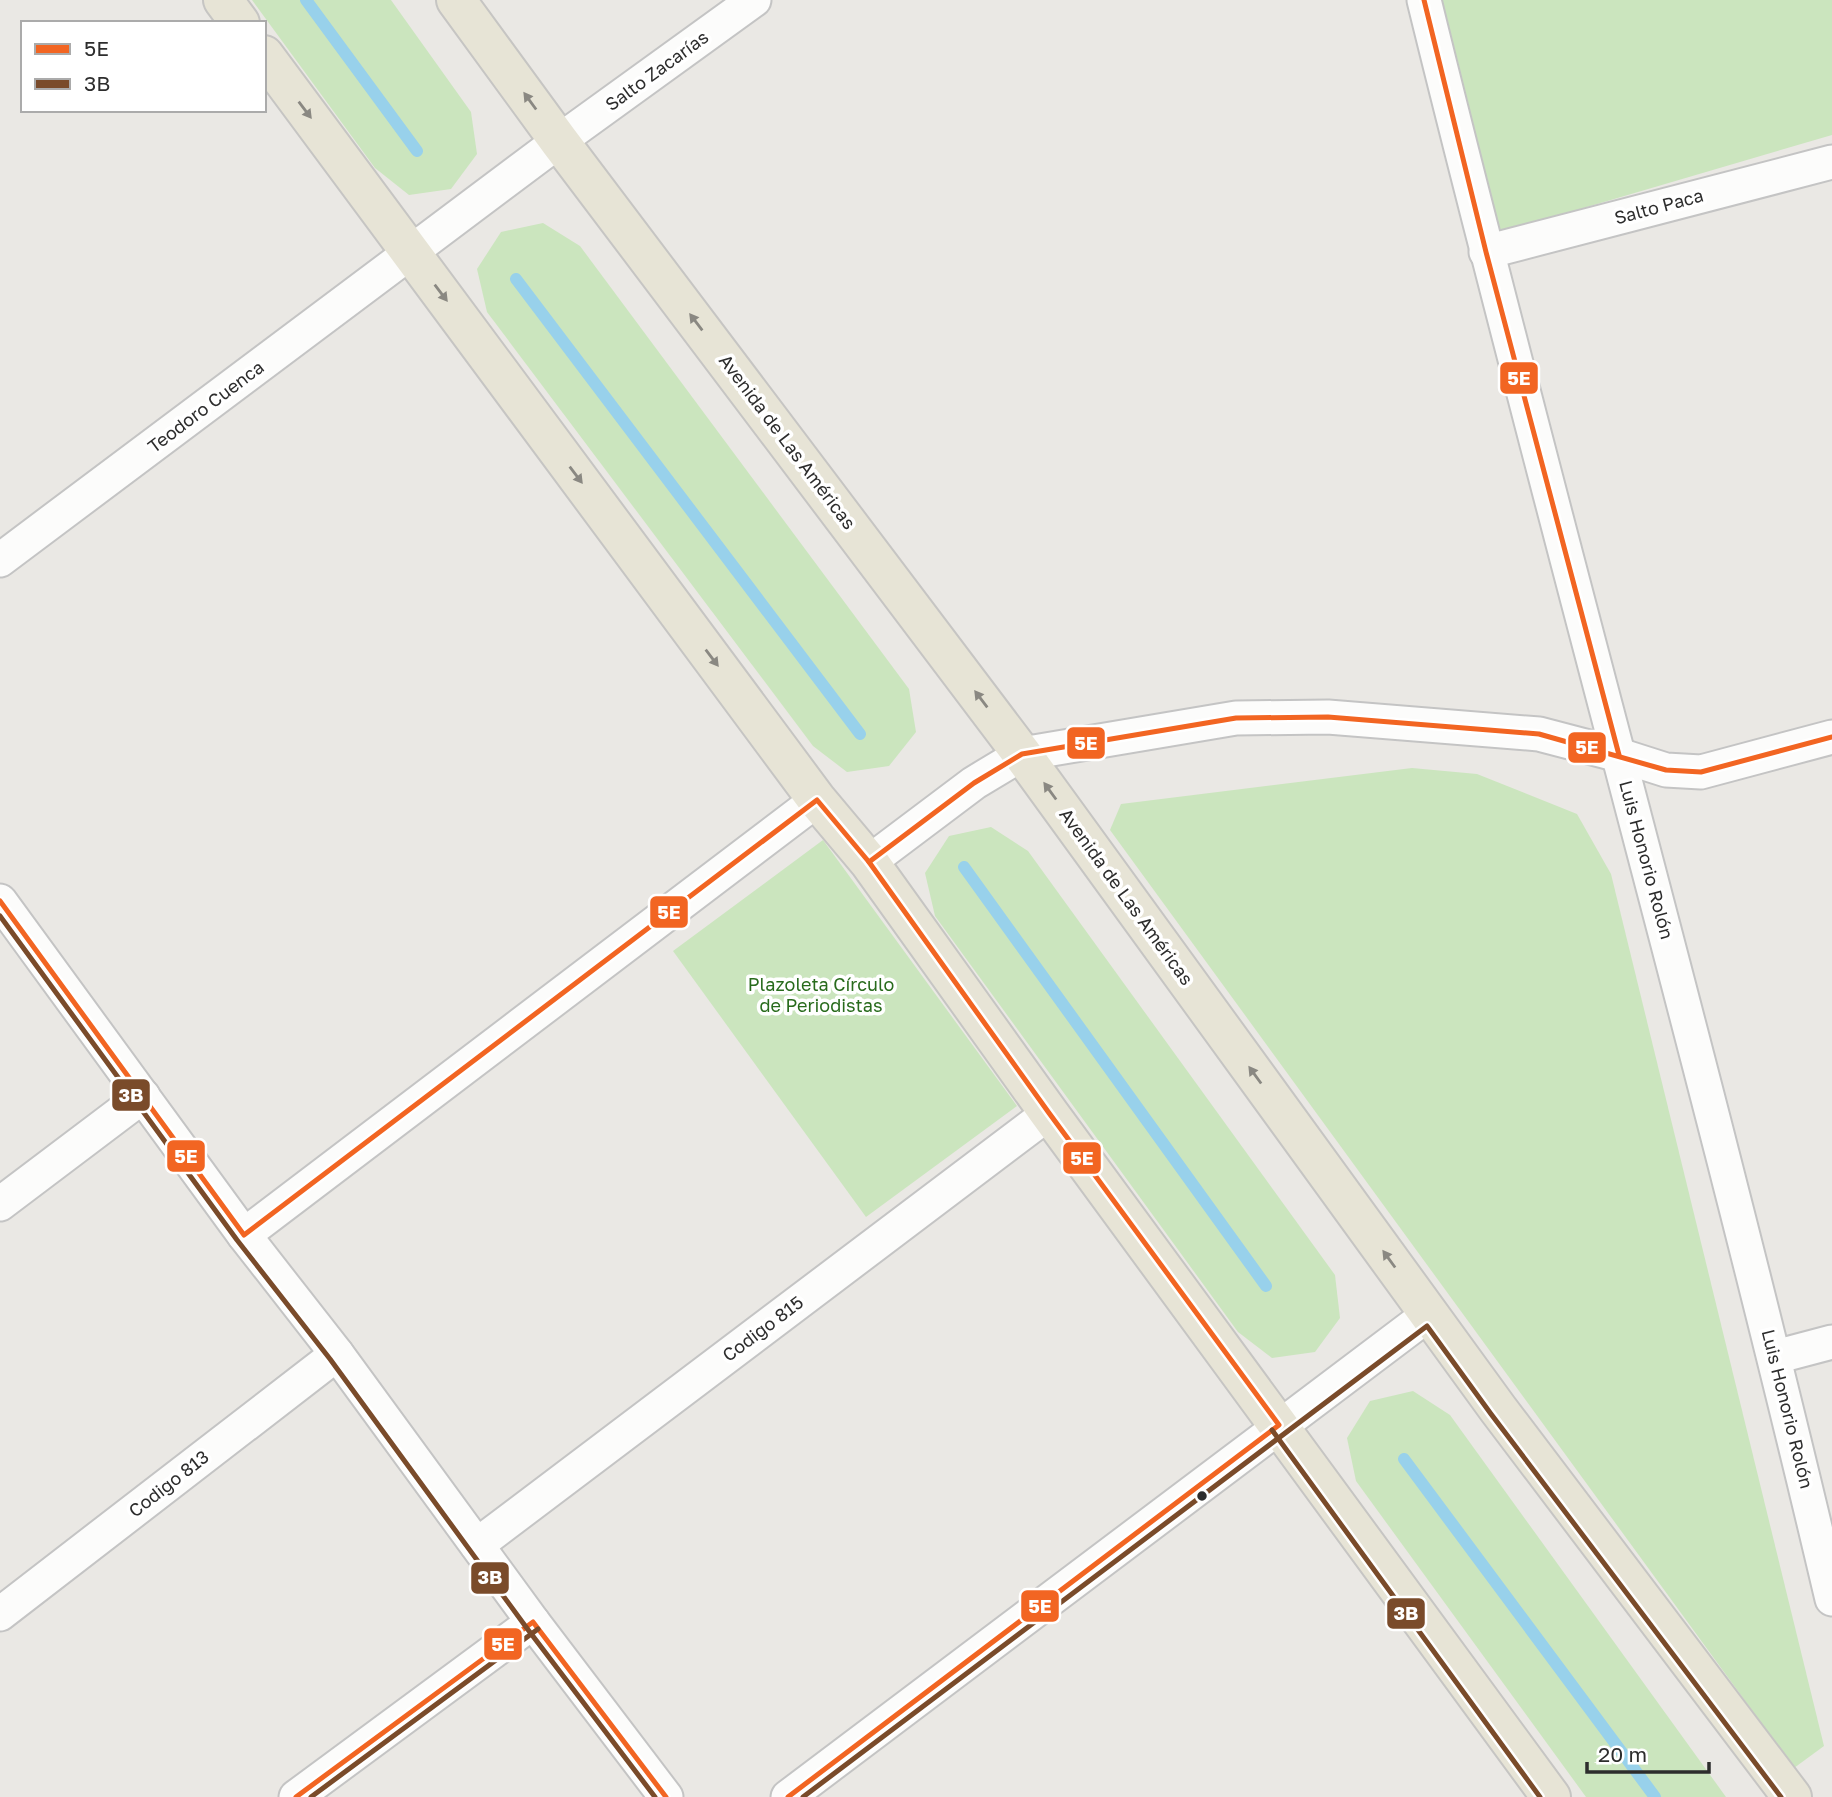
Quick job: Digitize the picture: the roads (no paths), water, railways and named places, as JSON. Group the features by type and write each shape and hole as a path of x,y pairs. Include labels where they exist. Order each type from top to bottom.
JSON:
{"main road":[{"path":"223,0 239,21"},
{"name":"Avenida de Las Américas","path":"456,0 559,141 1023,754 1498,1409 1792,1797"},
{"path":"266,58 817,800 869,862 1548,1796"}],"street":[{"name":"Salto Zacarías","path":"412,254 559,141 754,0"},
{"name":"Luis Honorio Rolón","path":"1424,0 1486,252 1775,1357 1832,1599"},
{"name":"Salto Paca","path":"1486,252 1832,162"},
{"name":"Teodoro Cuenca","path":"0,560 412,254"},
{"path":"869,862 974,783 1023,754 1236,718 1328,717 1539,734 1666,770 1701,772 1832,737"},
{"path":"244,1235 817,800"},
{"path":"0,901 244,1235 337,1354 533,1622 666,1797"},
{"path":"0,1204 143,1096"},
{"name":"Codigo 815","path":"477,1545 1049,1113"},
{"path":"788,1797 1429,1314"},
{"path":"1775,1357 1832,1342"},
{"name":"Codigo 813","path":"0,1614 337,1354"},
{"path":"296,1797 533,1622"}],"waterway":[{"path":"306,0 417,151"},
{"path":"516,279 860,734"},
{"path":"964,867 1266,1286"},
{"path":"1404,1459 1655,1797"}],"park label":[{"name":"Plazoleta Círculo de Periodistas","path":"821,995"}]}
